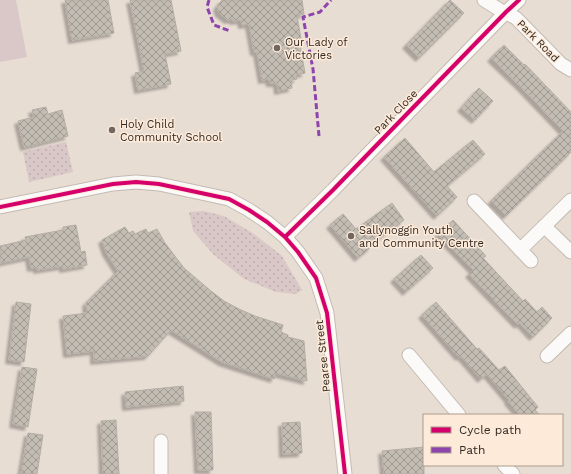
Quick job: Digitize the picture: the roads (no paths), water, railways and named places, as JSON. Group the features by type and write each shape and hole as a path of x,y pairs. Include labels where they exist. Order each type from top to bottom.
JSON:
{"street":[{"name":"Park Road","path":"484,0 516,18 561,64 571,70"},
{"name":"Park Close","path":"285,237 519,0"},
{"name":"Pearse Street","path":"0,207 113,184 136,182 159,184 229,200 249,210 267,222 285,237 298,252 316,278 327,313 345,474"},
{"path":"520,250 571,200"},
{"path":"474,201 531,261"},
{"path":"544,226 571,252"},
{"path":"547,356 571,333"},
{"path":"409,355 458,414"},
{"path":"161,441 161,474"},
{"path":"505,466 513,474"}],"place":[{"name":"Our Lady of Victories","path":"277,48"},
{"name":"Holy Child Community School","path":"112,130"},
{"name":"Sallynoggin Youth and Community Centre","path":"351,236"}]}
